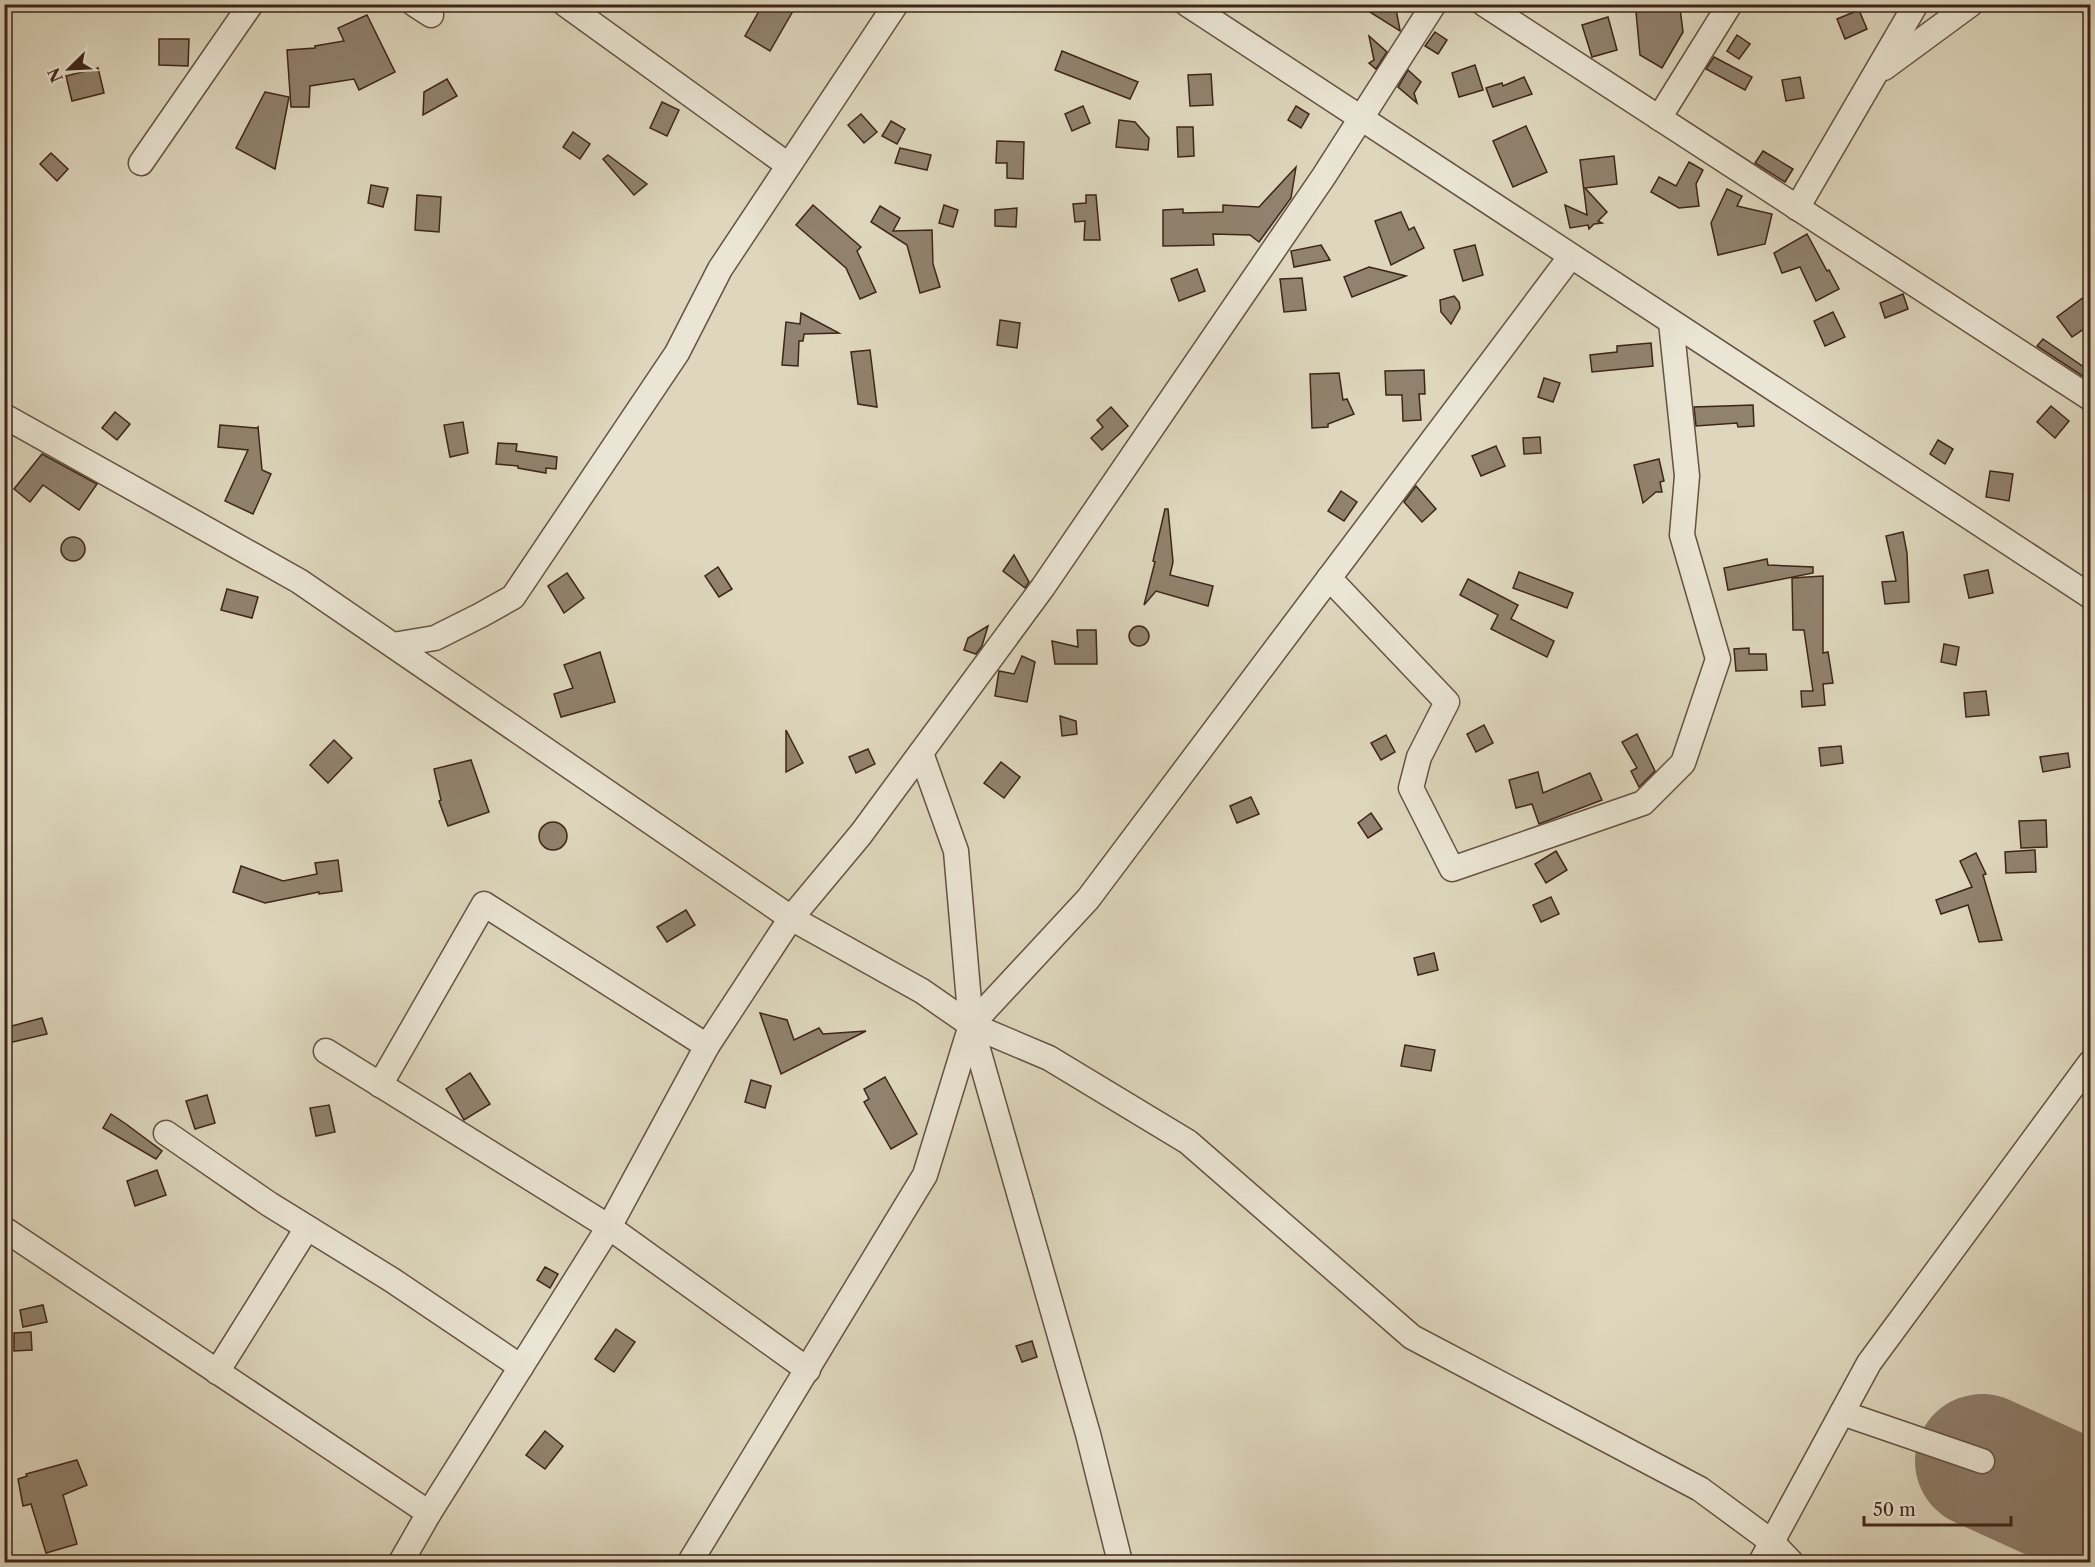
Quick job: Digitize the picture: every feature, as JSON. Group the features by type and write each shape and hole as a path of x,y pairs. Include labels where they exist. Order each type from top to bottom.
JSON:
{"street":[{"path":"141,163 251,4"},
{"path":"565,4 788,165"},
{"path":"393,645 435,638 513,597 677,353 720,269 896,4"},
{"path":"1187,4 2091,596"},
{"path":"401,1563 429,1513 609,1227 707,1046 791,918 861,834 1043,587 1324,176 1434,4"},
{"path":"1484,4 2091,398"},
{"path":"1659,118 1730,4"},
{"path":"1797,207 1916,4"},
{"path":"1875,74 1971,4"},
{"path":"690,1563 925,1175 971,1025 1088,899 1571,256"},
{"path":"1329,578 1447,702 1419,757 1411,788 1452,869 1643,803 1683,763 1718,659 1682,535 1687,476 1671,322"},
{"path":"4,416 299,581 791,918 922,990 971,1025 1049,1058 1188,1142 1412,1337 1700,1490 1766,1552 1791,1563"},
{"path":"921,753 956,851 971,1025 1089,1434 1120,1563"},
{"path":"380,1085 484,904 707,1046"},
{"path":"326,1051 609,1227 808,1370"},
{"path":"1766,1552 1869,1363 2091,1063"},
{"path":"166,1133 269,1204 392,1280 521,1367"},
{"path":"217,1372 307,1228"},
{"path":"4,1229 429,1513"},
{"path":"1842,1413 1982,1461"}],"building":[{"path":"763,4 797,4 770,51 745,36"},
{"path":"1357,4 1395,4 1400,31"},
{"path":"1680,8 1683,32 1662,68 1640,55 1636,12"},
{"path":"1859,10 1867,29 1845,39 1837,19"},
{"path":"367,15 395,72 359,90 354,79 310,86 309,107 291,107 287,50 315,48 315,46 344,41 338,28"},
{"path":"1608,17 1617,50 1592,57 1582,25"},
{"path":"1435,32 1447,40 1438,54 1425,46"},
{"path":"1737,35 1750,44 1739,59 1727,51"},
{"path":"1369,36 1387,52 1376,69 1369,63 1374,60"},
{"path":"159,39 189,39 188,66 159,65"},
{"path":"1062,51 1138,82 1130,99 1055,70"},
{"path":"1714,57 1752,77 1745,90 1706,69"},
{"path":"1475,65 1483,90 1459,97 1452,73"},
{"path":"98,68 104,93 72,101 66,76"},
{"path":"1408,70 1421,82 1414,93 1417,103 1398,87"},
{"path":"1211,74 1213,105 1190,106 1188,75"},
{"path":"1524,77 1532,94 1493,107 1486,88 1502,83 1503,86"},
{"path":"1800,77 1804,98 1786,101 1782,80"},
{"path":"447,79 457,96 423,115 424,92"},
{"path":"265,92 289,97 275,169 236,148"},
{"path":"662,102 679,110 667,136 650,128"},
{"path":"1083,106 1090,123 1072,131 1065,114"},
{"path":"1296,106 1309,114 1301,128 1288,120"},
{"path":"861,114 877,132 864,143 848,125"},
{"path":"1119,120 1135,122 1149,138 1148,150 1116,147"},
{"path":"891,121 905,129 897,144 882,136"},
{"path":"1526,126 1547,172 1513,187 1493,141"},
{"path":"1177,127 1193,127 1194,156 1178,157"},
{"path":"573,132 590,144 580,159 563,147"},
{"path":"997,141 1024,142 1023,179 1007,178 1007,163 996,163"},
{"path":"900,148 931,155 927,170 895,163"},
{"path":"1763,151 1793,169 1785,182 1755,163"},
{"path":"51,153 68,169 57,181 40,164"},
{"path":"608,155 647,184 634,195 603,159"},
{"path":"1614,156 1617,184 1585,188 1607,212 1598,221 1602,223 1594,224 1589,229 1588,225 1570,228 1565,205 1587,215 1580,160"},
{"path":"1689,162 1703,170 1696,184 1699,206 1679,208 1651,192 1659,177 1676,186"},
{"path":"1296,167 1291,198 1259,242 1250,235 1213,234 1214,245 1163,246 1163,210 1183,209 1183,213 1223,212 1223,205 1259,207"},
{"path":"371,185 388,188 383,207 368,203"},
{"path":"1727,189 1742,196 1737,206 1772,214 1765,244 1718,255 1711,223"},
{"path":"417,195 441,197 439,232 415,230"},
{"path":"1086,195 1096,195 1100,240 1084,240 1085,221 1075,222 1073,204 1086,203"},
{"path":"813,205 861,247 857,251 876,292 860,299 846,268 796,225"},
{"path":"944,205 958,210 953,227 939,223"},
{"path":"880,206 900,218 893,231 932,230 933,264 940,287 920,293 907,245 871,222"},
{"path":"1017,208 1016,227 995,226 995,210"},
{"path":"1401,212 1409,230 1414,227 1424,248 1391,265 1375,221"},
{"path":"1807,234 1839,289 1816,301 1800,267 1782,273 1774,253"},
{"path":"1321,245 1330,260 1294,267 1291,251"},
{"path":"1475,245 1483,275 1463,281 1454,250"},
{"path":"1369,267 1406,276 1352,297 1344,277"},
{"path":"1197,269 1205,291 1179,301 1171,279"},
{"path":"1302,278 1306,310 1284,312 1280,279"},
{"path":"1903,294 1908,309 1885,318 1880,303"},
{"path":"1454,296 1460,308 1451,324 1441,312 1440,300"},
{"path":"2084,297 2091,305 2091,324 2072,337 2057,317"},
{"path":"1833,312 1845,337 1825,346 1814,321"},
{"path":"801,313 839,333 804,334 803,341 799,341 798,366 782,365 786,322 800,324"},
{"path":"1000,320 1020,323 1017,348 997,345"},
{"path":"2043,339 2091,372 2087,379 2037,346"},
{"path":"1651,343 1653,366 1592,372 1590,355 1617,352 1617,346"},
{"path":"870,350 877,407 858,404 851,352"},
{"path":"1424,370 1425,394 1419,394 1421,420 1403,421 1402,395 1386,395 1385,371"},
{"path":"1339,373 1343,400 1347,399 1354,414 1328,424 1328,427 1312,428 1310,374"},
{"path":"1544,378 1560,383 1553,402 1538,397"},
{"path":"1753,405 1754,426 1738,427 1737,423 1696,426 1694,407"},
{"path":"2051,406 2069,421 2055,438 2037,422"},
{"path":"1111,407 1128,426 1102,450 1091,438 1103,427 1097,420"},
{"path":"115,412 130,424 117,440 102,428"},
{"path":"463,422 468,453 450,457 444,425"},
{"path":"220,425 258,427 262,470 271,474 253,514 225,501 248,450 218,447"},
{"path":"1540,437 1541,453 1524,454 1523,438"},
{"path":"1938,440 1953,449 1945,464 1930,454"},
{"path":"498,443 517,444 516,451 557,457 556,469 546,468 546,473 518,468 518,466 496,464"},
{"path":"1496,446 1505,466 1481,476 1472,456"},
{"path":"42,454 97,484 79,510 43,485 30,502 14,489"},
{"path":"1659,459 1664,481 1660,482 1662,492 1656,492 1643,503 1634,465"},
{"path":"1990,471 2013,474 2009,501 1986,497"},
{"path":"1416,486 1436,509 1422,522 1404,502"},
{"path":"1341,491 1357,502 1344,521 1328,511"},
{"path":"1165,509 1168,509 1173,562 1170,575 1213,586 1208,606 1156,591 1144,605"},
{"path":"1903,532 1907,553 1909,602 1885,604 1882,582 1896,581 1886,536"},
{"path":"73,537 78,538 84,544 84,554 78,560 73,561 68,560 62,554 61,549 62,544 68,538"},
{"path":"1014,555 1029,582 1025,588 1003,571"},
{"path":"1767,559 1768,565 1813,567 1813,573 1728,590 1724,568"},
{"path":"718,567 732,589 719,597 705,576"},
{"path":"1988,570 1993,593 1969,598 1964,575"},
{"path":"1519,572 1573,593 1567,608 1513,588"},
{"path":"567,573 584,598 564,613 548,586"},
{"path":"1823,576 1823,653 1828,652 1833,683 1823,684 1825,705 1802,707 1801,691 1813,691 1804,630 1793,630 1792,578"},
{"path":"1468,579 1518,605 1511,619 1554,641 1547,657 1491,629 1498,615 1460,595"},
{"path":"227,589 258,597 252,618 221,610"},
{"path":"988,626 982,646 976,654 964,650 968,638"},
{"path":"1139,626 1146,629 1149,636 1146,643 1139,646 1132,643 1129,636 1132,629"},
{"path":"1077,630 1096,630 1097,664 1055,664 1052,641 1078,647"},
{"path":"1944,644 1959,647 1956,665 1941,662"},
{"path":"1749,648 1749,654 1766,654 1767,670 1736,671 1734,649"},
{"path":"600,652 615,702 561,717 554,694 573,688 564,665"},
{"path":"1022,656 1035,662 1027,702 995,696 999,671 1014,674"},
{"path":"1986,691 1989,715 1966,717 1964,693"},
{"path":"1060,716 1076,721 1077,734 1062,736"},
{"path":"1484,725 1493,743 1476,752 1467,734"},
{"path":"786,730 803,763 786,772"},
{"path":"1637,734 1655,771 1639,787 1631,771 1637,768 1622,742"},
{"path":"1386,735 1395,752 1381,760 1371,743"},
{"path":"334,740 352,758 328,783 310,765"},
{"path":"1841,746 1843,763 1821,766 1819,748"},
{"path":"868,749 875,764 856,773 849,757"},
{"path":"2068,753 2070,767 2043,772 2040,757"},
{"path":"471,760 489,812 448,826 439,801 441,800 434,769"},
{"path":"1001,762 1020,777 1004,798 984,783"},
{"path":"1538,772 1543,793 1590,773 1602,800 1539,824 1532,804 1516,808 1509,780"},
{"path":"1251,797 1259,814 1237,823 1230,806"},
{"path":"1371,813 1382,829 1368,838 1358,823"},
{"path":"2046,820 2047,847 2021,848 2019,821"},
{"path":"553,822 563,826 567,836 563,846 553,850 543,846 539,836 543,826"},
{"path":"2035,850 2036,872 2006,873 2005,852"},
{"path":"1556,851 1567,870 1546,883 1535,864"},
{"path":"1976,853 1986,874 1983,875 2002,940 1979,942 1968,905 1941,914 1936,900 1972,887 1960,861"},
{"path":"338,860 342,891 319,894 319,892 265,903 233,892 241,866 283,881 317,874 315,863"},
{"path":"1551,897 1559,914 1541,922 1533,905"},
{"path":"686,910 695,925 667,942 657,927"},
{"path":"1434,953 1438,970 1418,975 1414,958"},
{"path":"760,1013 787,1020 794,1040 819,1028 823,1034 866,1031 781,1074"},
{"path":"42,1018 47,1034 4,1044 4,1028"},
{"path":"1405,1045 1435,1050 1431,1071 1401,1066"},
{"path":"470,1073 490,1104 464,1120 446,1089"},
{"path":"885,1077 917,1134 891,1149 864,1102 869,1099 864,1089"},
{"path":"751,1080 771,1086 765,1108 745,1102"},
{"path":"207,1095 215,1123 195,1129 186,1101"},
{"path":"329,1105 335,1132 316,1136 310,1108"},
{"path":"111,1114 162,1151 156,1159 103,1128"},
{"path":"157,1170 166,1195 135,1206 127,1181"},
{"path":"545,1267 558,1274 550,1288 537,1280"},
{"path":"43,1305 47,1322 23,1327 20,1310"},
{"path":"616,1329 635,1342 614,1372 595,1359"},
{"path":"31,1332 32,1350 14,1351 14,1333"},
{"path":"1032,1341 1037,1357 1022,1362 1016,1346"},
{"path":"545,1431 563,1446 545,1469 526,1455"},
{"path":"77,1460 87,1485 63,1495 77,1544 46,1553 31,1504 23,1506 18,1479 27,1476 26,1474"}],"runway":[{"path":"1982,1461 2090,1510"}]}
